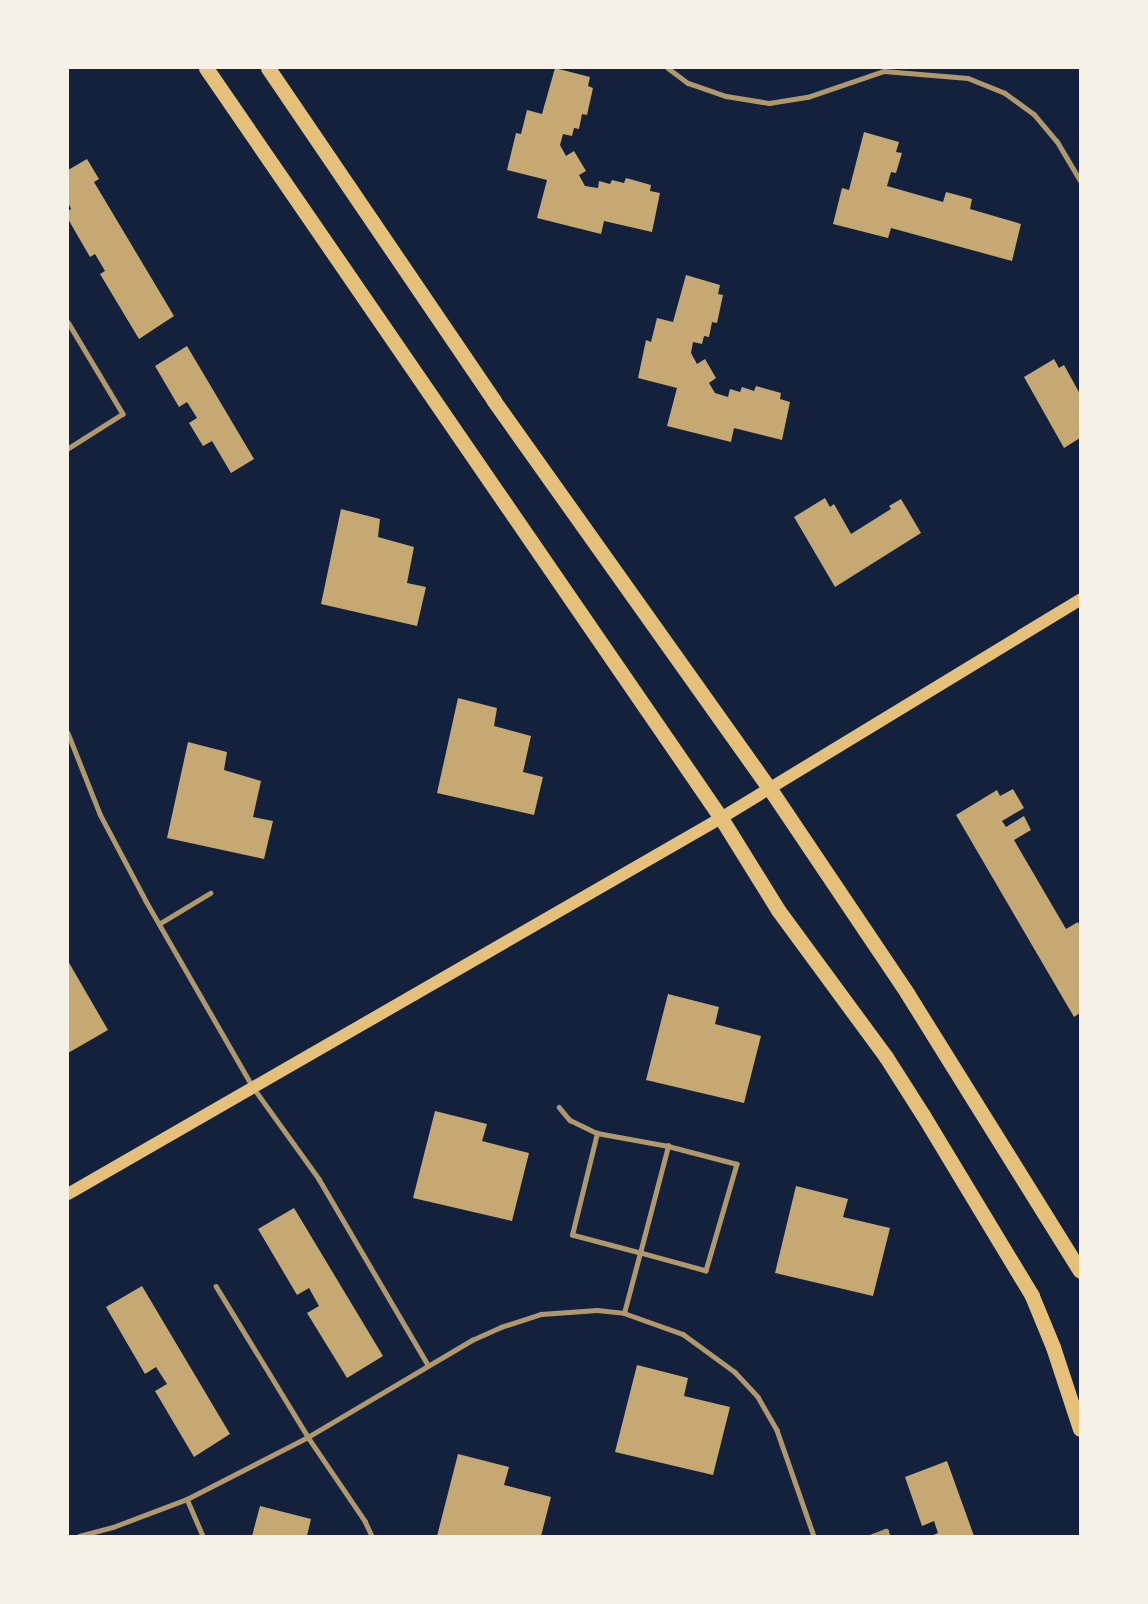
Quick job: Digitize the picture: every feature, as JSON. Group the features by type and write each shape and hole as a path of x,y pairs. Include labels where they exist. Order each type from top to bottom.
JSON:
{"main road":[{"path":"206,68 721,818 778,910 886,1057 996,1233 1042,1319 1080,1429"},
{"path":"268,68 494,401 770,789 908,993 1080,1270"},
{"path":"68,1194 721,818 1080,600"}],"lane":[{"path":"668,68 688,83 726,96 769,103 808,97 884,70 968,78 1005,93 1034,114 1057,141 1080,180"},
{"path":"68,322 123,414 68,449"},
{"path":"68,733 116,848 159,924 254,1087 320,1179 428,1365"},
{"path":"159,924 210,893"},
{"path":"559,1107 570,1120 597,1133 668,1146 737,1164 706,1271 572,1235 597,1133"},
{"path":"624,1313 668,1146"},
{"path":"216,1286 308,1437 372,1536"},
{"path":"79,1536 113,1527 187,1499 308,1437 472,1340 541,1314 597,1310 624,1313 683,1334 735,1372 758,1397 777,1430 814,1536"},
{"path":"187,1499 203,1536"},
{"path":"872,1536 886,1531 888,1536"}],"building":[{"path":"555,68 590,77 588,86 593,88 587,115 582,114 579,129 574,128 572,136 563,134 560,145 566,156 574,151 586,171 579,175 585,186 598,188 599,181 610,184 612,180 624,183 626,178 651,185 650,191 660,193 652,232 604,221 601,234 537,218 547,180 507,170 516,133 521,134 527,110 542,114"},
{"path":"864,132 899,142 896,152 902,153 896,173 891,172 887,186 943,202 946,192 972,199 970,209 1021,224 1012,261 891,228 888,238 833,224 842,188 849,190"},
{"path":"87,159 99,179 94,182 174,316 139,339 100,274 105,271 95,254 90,257 68,219 68,211 71,209 68,202 68,170"},
{"path":"686,275 720,285 718,294 723,295 717,323 712,322 709,337 704,336 702,344 693,342 691,353 697,364 705,359 716,378 709,383 715,393 728,397 730,389 740,392 742,387 754,391 756,386 781,393 780,399 790,402 782,440 734,428 731,442 667,426 677,388 638,378 646,340 651,342 657,318 673,322"},
{"path":"187,346 254,459 231,473 212,441 203,446 189,423 197,418 187,402 179,407 155,366"},
{"path":"1054,359 1059,368 1064,365 1080,394 1080,438 1064,448 1024,377"},
{"path":"825,498 830,507 834,504 851,534 891,509 889,506 901,499 921,533 835,587 794,517"},
{"path":"341,509 380,519 378,537 414,547 407,583 426,587 417,626 321,604"},
{"path":"458,698 497,708 494,726 531,736 523,772 543,777 534,815 437,793"},
{"path":"188,742 227,752 224,770 261,781 253,817 273,821 264,859 167,838"},
{"path":"1013,789 1024,808 1002,821 1006,827 1024,816 1031,830 1014,840 1066,929 1078,922 1080,927 1080,1013 1074,1017 956,815 997,790 1000,796"},
{"path":"68,961 108,1030 68,1053"},
{"path":"668,994 719,1007 715,1024 761,1036 744,1103 646,1080"},
{"path":"435,1111 487,1124 482,1141 529,1153 512,1221 413,1198"},
{"path":"796,1186 848,1199 843,1217 890,1228 873,1296 775,1273"},
{"path":"294,1208 383,1356 347,1378 307,1313 319,1306 309,1288 297,1295 258,1229"},
{"path":"142,1286 230,1434 194,1457 155,1391 167,1384 156,1367 145,1374 106,1307"},
{"path":"637,1365 688,1378 684,1396 730,1407 713,1475 615,1452"},
{"path":"458,1454 509,1467 504,1485 551,1497 541,1536 437,1536"},
{"path":"947,1461 974,1536 931,1536 938,1533 934,1521 922,1526 905,1477"},
{"path":"260,1506 311,1519 307,1536 252,1536"}]}
